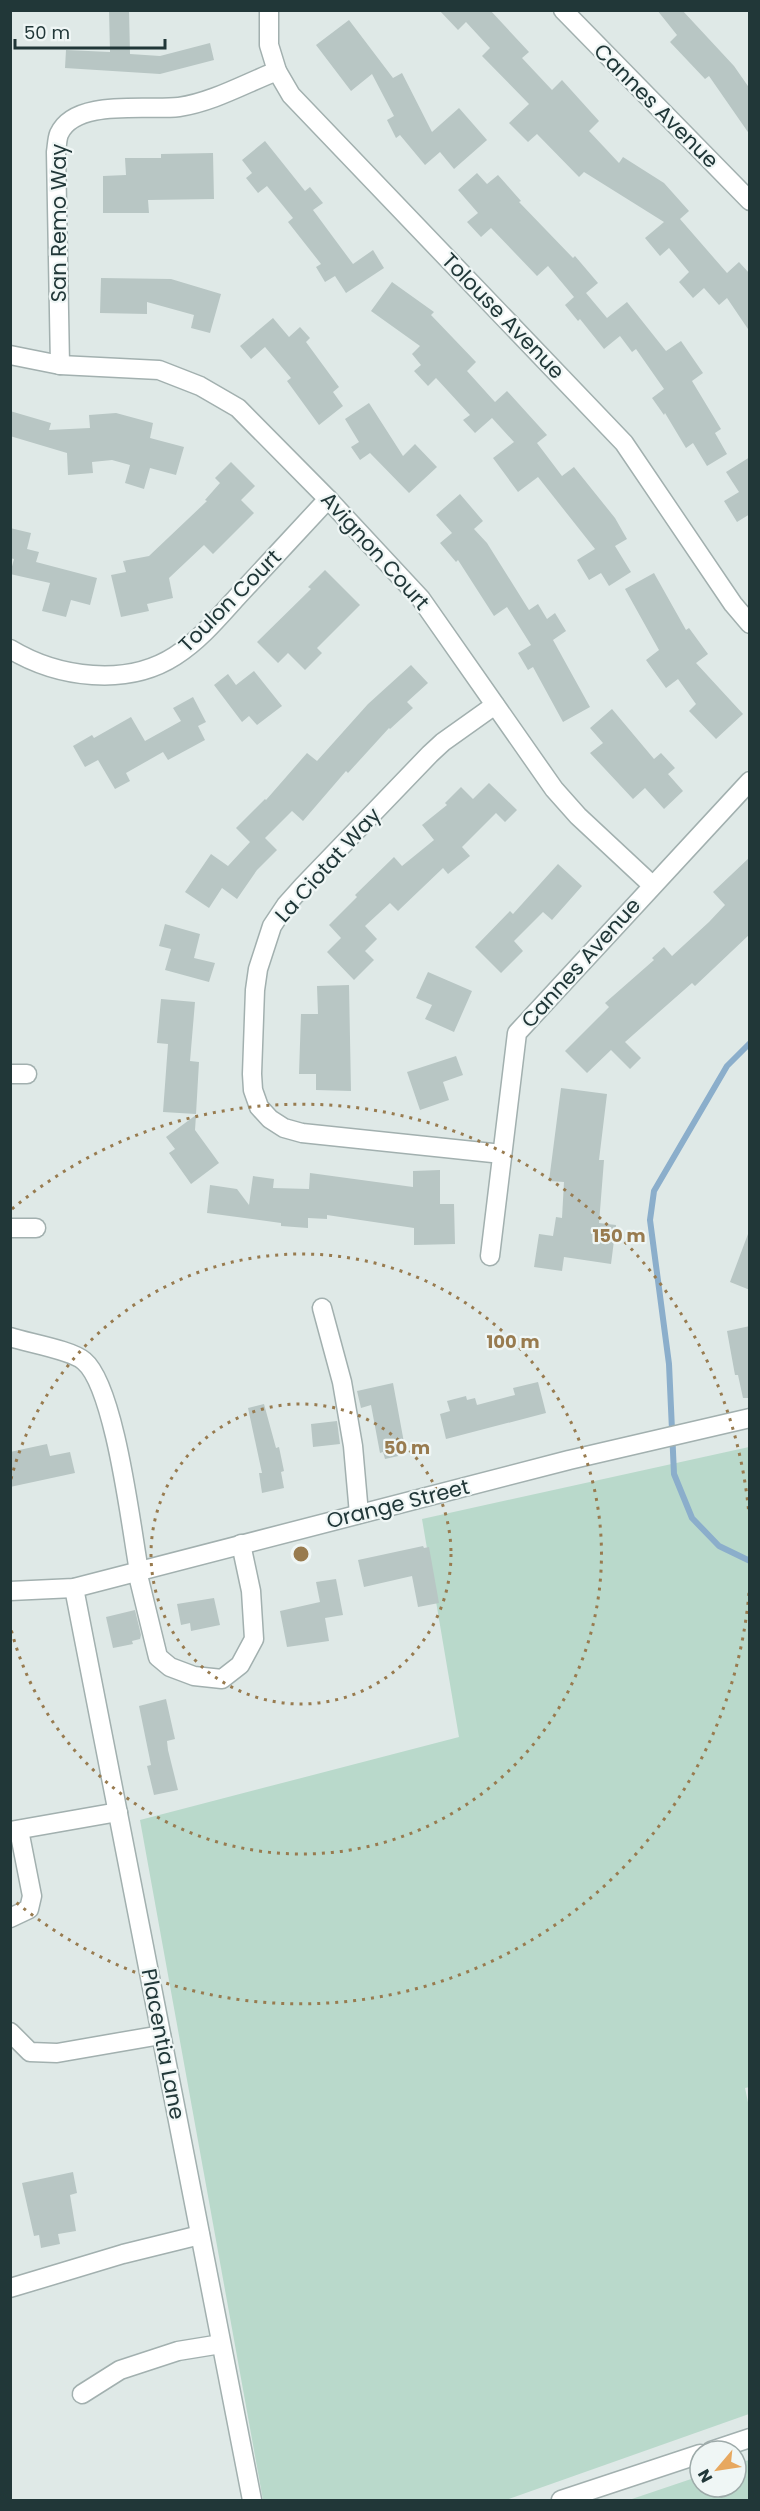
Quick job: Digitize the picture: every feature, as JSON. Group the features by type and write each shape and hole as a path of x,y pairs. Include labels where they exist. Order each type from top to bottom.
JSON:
{"street":[{"name":"Tolouse Avenue","path":"269,10 269,45 277,70 291,95 624,443 750,624"},
{"name":"Cannes Avenue","path":"563,10 750,201"},
{"name":"San Remo Way","path":"60,365 56,152 59,133 69,121 85,112 106,109 180,107 210,98 277,70"},
{"name":"Avignon Court","path":"10,355 60,365 159,370 200,386 238,408 328,499 421,599 554,789 578,816 652,885"},
{"name":"Toulon Court","path":"10,649 43,664 70,672 99,676 124,674 152,666 174,656 208,628 328,499"},
{"name":"La Ciotat Way","path":"495,705 436,748 303,886 272,926 258,969 255,990 252,1074 253,1090 259,1107 270,1119 284,1128 302,1132 502,1154"},
{"name":"Cannes Avenue","path":"490,1256 517,1033 750,781"},
{"path":"10,1228 36,1228"},
{"path":"321,1308 342,1382 353,1446 359,1514"},
{"path":"10,1337 62,1351 84,1360 99,1383 112,1420 138,1571 158,1657 170,1667 194,1676 222,1679 240,1665 254,1639 251,1591 241,1544"},
{"name":"Orange Street","path":"10,1592 74,1588 359,1514 750,1418"},
{"name":"Placentia Lane","path":"74,1588 252,2500"},
{"path":"10,1918 29,1909 32,1896 15,1831 117,1812"},
{"path":"10,2032 30,2052 57,2053 161,2035"},
{"path":"10,2288 123,2254 200,2235"},
{"path":"82,2394 120,2370 177,2351 221,2344"},
{"path":"561,2500 688,2458"}],"green space":[{"path":"749,1447 750,2087 745,2088 750,2112 749,2414 506,2500 263,2500 140,1820 459,1737 422,1519"},
{"path":"748,2460 749,2500 629,2500 688,2480 688,2499 748,2499"}],"building":[{"path":"109,10 129,10 130,54 160,56 210,43 214,60 160,74 65,68 66,50 110,52"},
{"path":"439,10 490,10 529,52 522,58 552,90 562,80 599,121 589,131 619,163 623,157 664,183 689,211 680,219 727,273 739,262 750,274 750,332 727,298 719,305 704,288 693,298 679,282 689,272 669,248 660,256 645,238 664,222 584,172 579,177 537,134 528,142 509,123 529,104 482,56 490,48 466,22 458,30"},
{"path":"657,10 682,10 734,66 750,89 750,135 709,76 705,79 670,42 677,35"},
{"path":"349,20 393,78 402,73 432,132 459,108 487,140 454,169 440,152 425,165 400,135 396,138 387,120 394,116 372,74 351,91 316,45"},
{"path":"265,141 305,191 310,187 323,203 313,210 353,264 373,250 384,268 346,293 335,276 325,282 316,267 321,264 288,222 293,218 267,186 258,193 246,178 252,173 242,160"},
{"path":"213,153 214,199 148,200 149,213 103,213 103,176 126,175 125,158 161,158 161,154"},
{"path":"477,173 487,184 498,175 521,201 519,202 573,258 575,256 598,283 586,293 607,318 627,302 666,351 681,341 703,373 692,381 721,429 715,433 727,454 707,466 693,443 686,448 665,413 664,415 652,398 664,389 636,349 632,352 620,336 604,349 580,319 578,321 565,305 574,297 548,266 537,276 491,228 481,237 467,222 478,213 458,190"},
{"path":"101,278 171,279 221,294 210,333 191,328 194,315 147,302 147,314 100,313"},
{"path":"392,282 434,312 431,315 476,362 467,371 495,402 507,391 547,435 537,443 562,476 574,467 615,518 627,539 615,546 631,572 609,586 601,573 589,580 577,560 595,549 538,477 518,492 493,458 514,442 492,418 475,433 463,420 470,415 436,378 428,386 414,371 421,365 412,354 420,346 371,311"},
{"path":"273,318 289,337 300,327 310,338 306,342 339,387 333,392 343,406 319,425 287,381 291,378 265,347 251,359 240,346"},
{"path":"369,403 403,456 415,444 437,467 409,493 370,453 360,460 351,447 359,442 345,419"},
{"path":"10,411 51,423 49,430 90,428 89,415 116,413 153,423 150,438 184,447 176,475 150,468 144,489 125,483 130,465 112,460 92,462 93,473 68,475 67,453 10,436"},
{"path":"750,457 750,514 737,522 724,501 739,492 726,472"},
{"path":"231,462 255,486 241,500 254,513 213,554 204,545 169,578 173,598 147,604 149,611 121,617 111,575 126,572 123,561 149,556 207,501 205,500 220,483 215,478"},
{"path":"460,494 483,521 474,529 487,543 529,610 538,604 547,619 555,613 566,631 553,640 590,707 563,722 533,667 528,670 518,653 531,645 507,607 494,616 458,560 456,562 440,543 452,533 436,515"},
{"path":"10,528 31,533 27,549 39,552 36,562 97,578 90,605 71,600 66,617 42,611 50,583 10,574 14,559 10,558"},
{"path":"325,570 360,605 317,648 322,653 305,670 288,653 278,663 257,642 311,589 308,587"},
{"path":"654,573 686,630 689,628 708,654 696,663 743,714 716,739 689,711 696,704 678,679 666,688 646,660 659,650 625,589"},
{"path":"411,665 428,683 407,702 413,708 389,728 348,773 346,771 303,821 292,811 265,838 277,850 257,870 237,899 222,888 209,908 185,892 211,854 228,866 250,842 236,828 266,800 307,753 317,761 368,704"},
{"path":"254,671 282,706 257,725 249,716 242,722 214,685 228,674 236,685"},
{"path":"193,697 206,722 198,726 205,740 168,760 163,752 126,773 130,781 115,789 98,760 85,767 73,746 92,735 94,738 131,717 145,741 181,721 173,708"},
{"path":"612,709 654,759 661,753 675,768 668,774 683,791 664,809 645,788 633,799 590,753 603,743 590,728"},
{"path":"489,783 517,810 505,822 496,813 462,847 470,856 448,874 443,868 398,911 390,903 365,926 377,939 365,951 374,960 354,980 327,952 341,938 329,925 357,897 355,895 394,857 402,866 434,840 422,825 447,805 445,803 461,787 473,799"},
{"path":"750,857 750,934 695,986 692,983 625,1042 641,1058 630,1069 611,1050 587,1073 565,1051 609,1007 605,1003 654,960 652,958 664,947 672,956 709,922 725,905 713,892"},
{"path":"558,864 582,886 552,920 543,912 514,941 523,951 501,973 475,947 510,911 513,914"},
{"path":"165,924 200,934 194,958 215,963 209,982 165,970 171,949 159,946"},
{"path":"428,972 472,991 454,1032 425,1019 432,1005 416,998"},
{"path":"349,985 351,1091 316,1090 316,1074 299,1074 301,1014 318,1014 317,986"},
{"path":"161,999 195,1002 190,1061 199,1062 196,1114 163,1112 168,1044 157,1043"},
{"path":"456,1056 463,1075 443,1082 449,1100 420,1110 407,1072"},
{"path":"561,1088 607,1094 599,1160 604,1160 599,1223 616,1225 611,1264 564,1257 562,1271 534,1267 539,1234 553,1236 556,1217 562,1218 564,1182 549,1181"},
{"path":"196,1115 195,1130 219,1163 191,1184 169,1153 175,1149 166,1137"},
{"path":"440,1170 440,1204 454,1204 455,1244 414,1245 414,1228 327,1215 327,1219 308,1218 308,1228 281,1226 281,1223 207,1213 210,1185 237,1189 249,1205 253,1176 274,1179 273,1188 309,1189 310,1173 413,1187 413,1171"},
{"path":"748,1234 750,1234 750,1290 730,1282"},
{"path":"750,1326 750,1398 743,1398 738,1375 735,1375 727,1331"},
{"path":"538,1382 546,1413 446,1439 440,1414 450,1411 447,1401 466,1396 467,1400 475,1398 477,1405 515,1395 513,1388"},
{"path":"393,1383 405,1448 402,1448 403,1455 385,1459 383,1452 380,1453 371,1405 361,1408 357,1391"},
{"path":"264,1404 276,1448 279,1447 284,1471 281,1472 284,1488 262,1493 259,1473 262,1473 248,1408"},
{"path":"337,1421 340,1444 313,1447 311,1424"},
{"path":"47,1444 50,1456 70,1452 75,1473 10,1487 10,1452"},
{"path":"423,1546 424,1548 429,1547 439,1603 418,1607 412,1576 364,1587 358,1560"},
{"path":"336,1579 343,1615 325,1618 329,1641 287,1647 280,1611 320,1602 316,1582"},
{"path":"214,1598 220,1625 191,1631 190,1623 181,1625 177,1604"},
{"path":"135,1610 140,1639 132,1641 133,1644 113,1648 106,1617"},
{"path":"166,1699 175,1739 167,1741 168,1750 178,1790 154,1795 147,1766 151,1765 139,1706"},
{"path":"73,2172 77,2193 70,2195 76,2231 58,2234 60,2244 41,2248 39,2235 34,2236 22,2183"}],"waterway":[{"path":"750,1043 727,1066 654,1191 650,1220 669,1364 674,1474 692,1518 719,1546 750,1561"}]}
